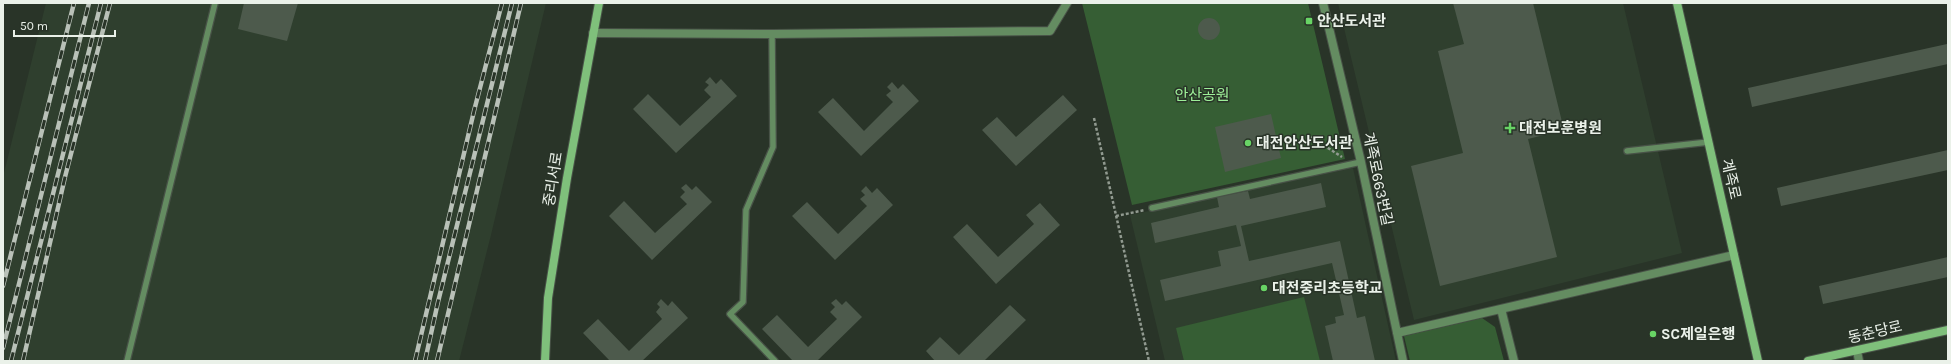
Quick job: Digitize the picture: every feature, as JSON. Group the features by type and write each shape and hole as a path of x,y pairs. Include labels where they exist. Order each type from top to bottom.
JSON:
{"main road":[{"name":"중리서로","path":"545,361 551,283 567,178 599,3"},
{"name":"계족로","path":"1677,3 1758,361"},
{"name":"동춘당로","path":"1808,361 1948,330"}],"street":[{"path":"593,33 772,34 1050,30 1067,3"},
{"name":"계족로663번길","path":"1322,3 1361,162 1403,361"},
{"path":"1397,333 1734,256"},
{"path":"1501,309 1514,361"},
{"path":"1857,351 1859,361"}],"lane":[{"path":"127,361 215,3"},
{"path":"772,34 773,147 746,210 744,302 730,314 775,361"},
{"path":"1627,151 1709,142"},
{"path":"1152,208 1361,162"}],"path":[{"path":"1094,118 1149,361"},
{"path":"1311,137 1342,158"},
{"path":"1116,216 1152,208"}],"shaded area":[{"path":"46,3 546,3 491,235 459,361 3,361 3,177"},
{"name":"대전보훈병원","path":"1338,3 1623,3 1682,253 1414,320"},
{"name":"대전중리초등학교","path":"1353,168 1396,361 1165,361 1130,215"}],"green space":[{"name":"안산공원","path":"1082,3 1308,3 1345,159 1132,205"},
{"path":"1304,297 1320,361 1184,361 1176,328"},
{"path":"1482,318 1495,327 1504,361 1410,361 1404,336"}],"building":[{"path":"244,3 298,3 287,41 238,29"},
{"path":"1453,3 1533,3 1564,130 1528,139 1557,257 1440,286 1411,166 1463,153 1438,51 1464,44"},
{"path":"1205,18 1213,18 1220,25 1220,33 1213,40 1205,40 1198,33 1198,25"},
{"path":"1947,44 1948,64 1752,107 1748,88"},
{"path":"710,77 716,84 721,79 737,96 676,153 633,109 648,94 680,126 711,97 704,90 709,85 705,82"},
{"path":"892,82 898,89 903,84 919,101 861,156 818,112 833,98 864,131 893,102 886,95 891,91 887,87"},
{"path":"1063,95 1077,110 1016,166 982,130 997,117 1016,137"},
{"name":"대전안산도서관","path":"1271,114 1281,158 1225,172 1215,127"},
{"path":"1948,150 1948,170 1781,206 1777,188"},
{"path":"1321,183 1326,207 1241,226 1249,261 1340,241 1357,318 1365,316 1375,361 1333,361 1325,326 1336,323 1335,317 1344,315 1332,263 1165,301 1160,280 1221,266 1218,251 1241,246 1236,225 1155,243 1151,223 1219,207 1217,197 1248,191 1250,199"},
{"path":"686,184 692,190 696,186 712,202 652,260 609,216 624,201 655,233 687,204 680,197 685,192 681,188"},
{"path":"866,186 872,193 877,188 893,205 835,260 792,216 807,202 838,234 867,206 860,199 865,195 861,191"},
{"path":"1040,203 1060,225 996,284 953,237 967,224 998,257 1034,224 1026,215"},
{"path":"1948,257 1948,277 1823,304 1819,286"},
{"path":"661,299 668,306 672,301 688,318 642,361 610,361 583,333 598,319 629,351 662,319 656,312 660,307 657,304"},
{"path":"836,299 842,305 846,301 862,317 817,361 793,361 762,329 777,315 808,347 837,319 830,312 835,307 831,303"},
{"path":"1010,305 1026,320 984,361 935,361 926,351 940,337 959,355"}],"railway":[{"path":"3,286 74,3"},
{"path":"3,348 89,3"},
{"path":"11,361 101,3"},
{"path":"23,361 65,177 110,3"},
{"path":"415,361 474,111 502,3"},
{"path":"425,361 438,302 512,3"},
{"path":"437,361 521,3"}],"place":[{"name":"안산도서관","path":"1309,21"},
{"name":"대전보훈병원","path":"1510,128"},
{"name":"대전안산도서관","path":"1248,143"},
{"name":"대전중리초등학교","path":"1264,288"},
{"name":"SC제일은행","path":"1653,334"}]}
